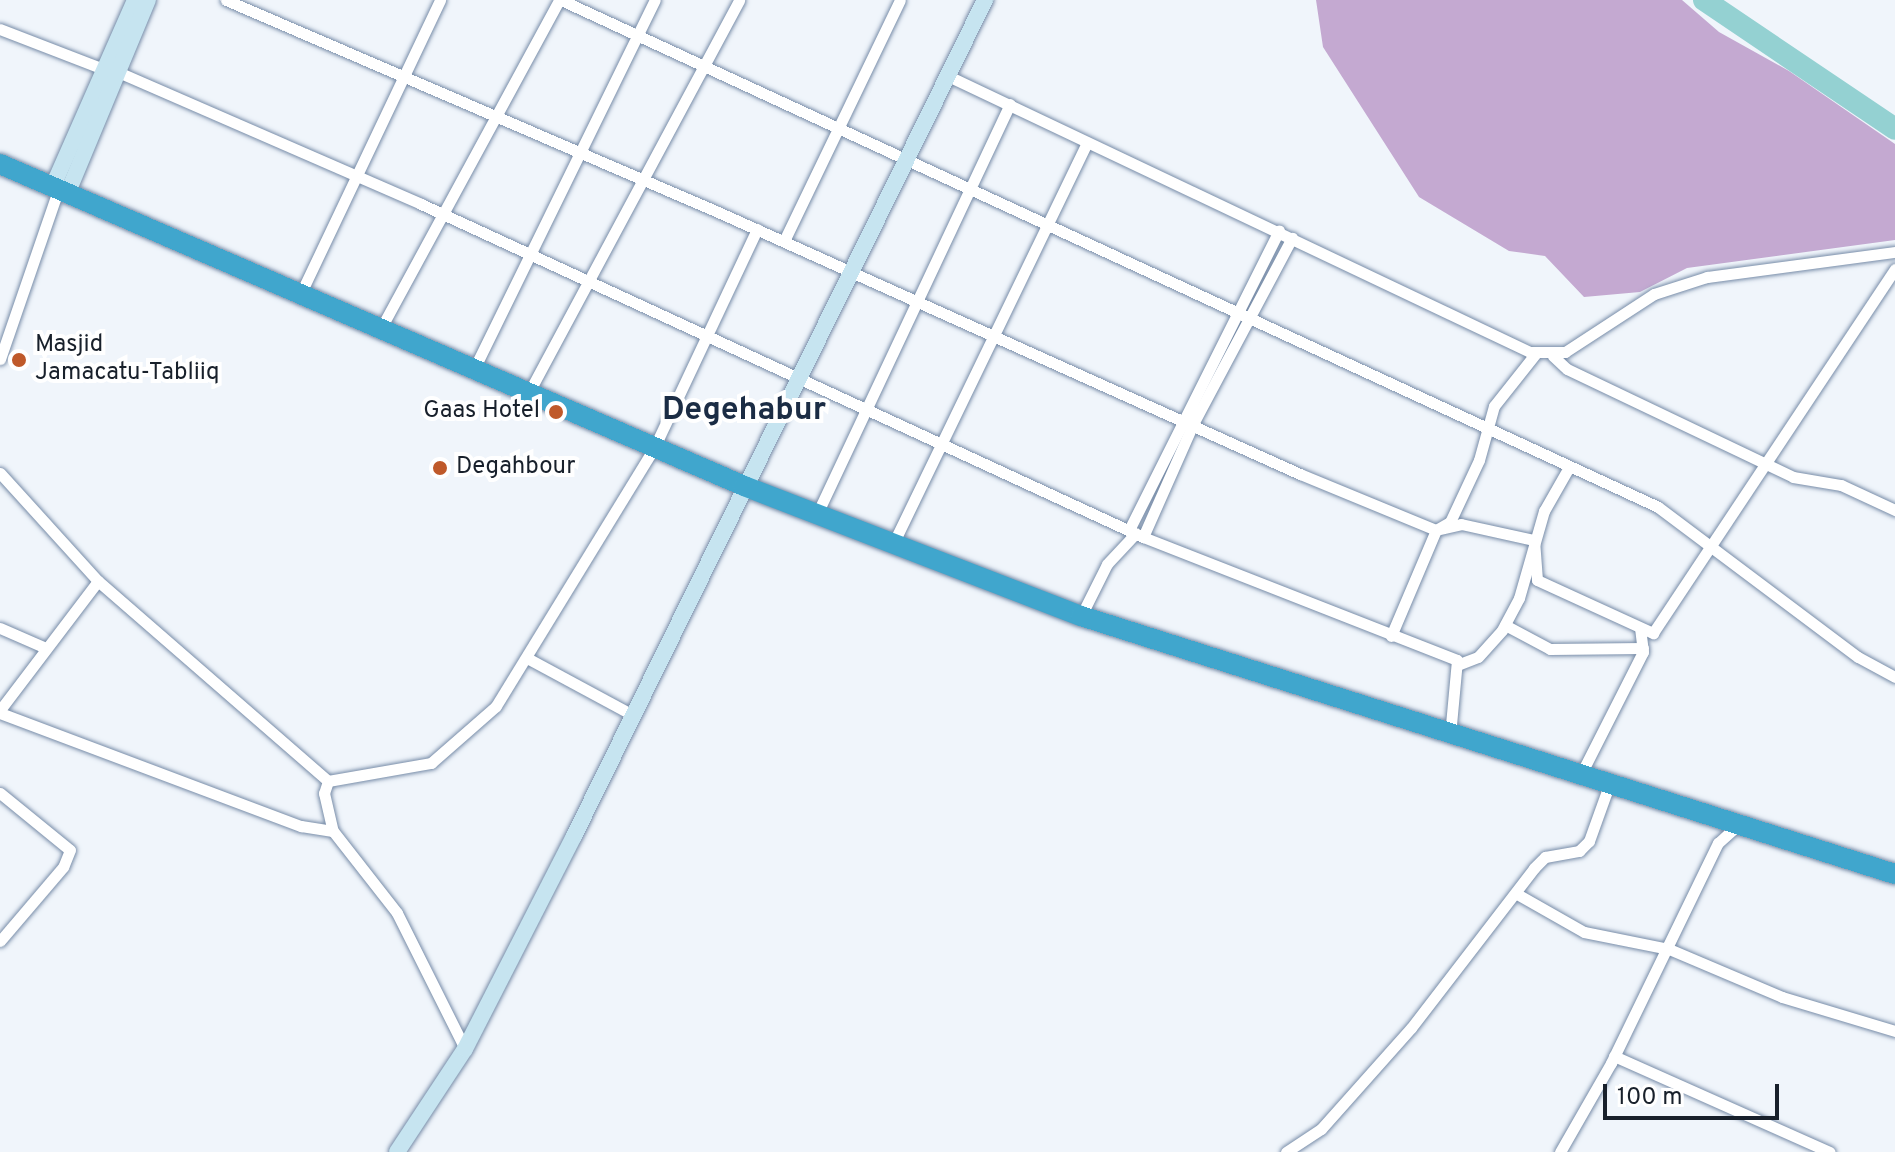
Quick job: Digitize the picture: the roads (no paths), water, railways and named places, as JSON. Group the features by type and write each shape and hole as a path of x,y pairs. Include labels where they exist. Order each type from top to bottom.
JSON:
{"highway":[{"path":"0,164 744,486 1081,616 1450,737 1895,874"}],"street":[{"path":"112,71 135,0"},
{"path":"0,359 60,189 112,71 148,0"},
{"path":"226,0 641,178 1436,530 1461,524 1534,540"},
{"path":"300,295 440,0"},
{"path":"380,330 447,215 560,0 1239,310 1484,431 1658,507 1858,657 1895,677"},
{"path":"473,371 655,0"},
{"path":"528,394 586,280 739,0"},
{"path":"784,241 900,0"},
{"path":"397,1152 465,1049 985,0"},
{"path":"0,29 112,71 447,215 1136,533 1457,660 1450,737"},
{"path":"946,75 1536,353 1553,356 1567,369 1762,461 1895,510"},
{"path":"817,514 1010,104"},
{"path":"893,544 1087,142"},
{"path":"0,473 98,581 328,781 409,770 442,757 496,706 527,658 620,494 654,448 757,229"},
{"path":"1081,616 1107,564 1136,533 1170,481 1188,422 1215,360 1279,231"},
{"path":"1136,533 1157,475 1188,422 1228,366 1292,238"},
{"path":"1553,356 1654,294 1697,280 1895,252"},
{"path":"1534,540 1537,580 1653,633 1762,461 1895,269"},
{"path":"1391,636 1436,530 1450,522 1479,460 1484,431 1494,406 1536,353"},
{"path":"1215,360 1228,366"},
{"path":"1457,665 1478,657 1505,625 1534,540 1568,469"},
{"path":"1157,475 1170,481"},
{"path":"98,581 0,712 75,736 301,826 333,831"},
{"path":"1505,625 1550,649 1643,648"},
{"path":"0,628 46,648"},
{"path":"1580,776 1643,648 1640,629"},
{"path":"527,658 631,714"},
{"path":"328,781 324,793 333,831 397,913 465,1049"},
{"path":"1286,1152 1321,1129 1391,1050 1545,857 1579,851 1589,841 1609,785"},
{"path":"0,793 70,850 63,867 0,941"},
{"path":"1560,1152 1669,949 1718,843 1739,824"},
{"path":"1517,894 1584,932 1669,949 1782,997 1895,1031"},
{"path":"1614,1056 1830,1152"}],"waterway":[{"path":"1704,0 1895,129"}],"place":[{"name":"Masjid Jamacatu-Tabliiq","path":"19,360"},
{"name":"Gaas Hotel","path":"556,412"},
{"name":"Degahbour","path":"440,468"}],"district":[{"name":"Degehabur","path":"744,411"}]}
